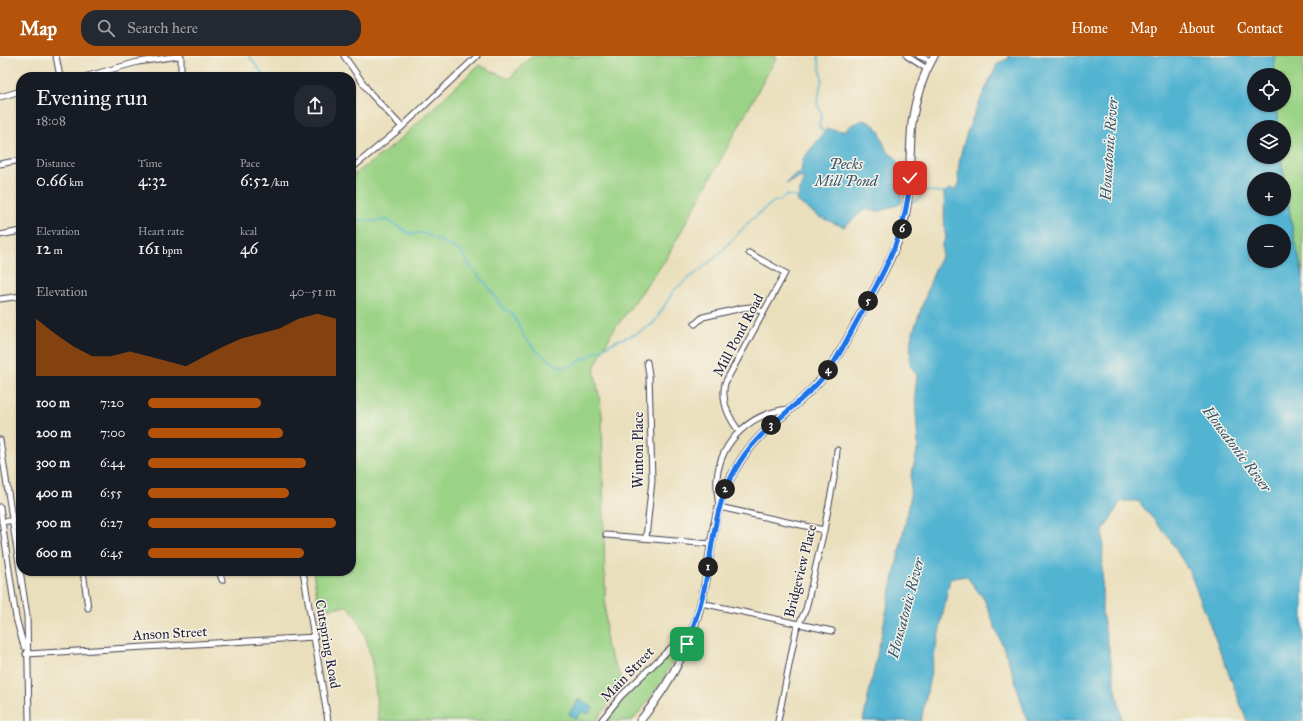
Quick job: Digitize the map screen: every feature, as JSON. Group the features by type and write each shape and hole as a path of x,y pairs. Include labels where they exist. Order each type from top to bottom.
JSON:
{"main road":[{"path":"640,721 670,680 692,632 701,603 718,507 727,484 741,458 760,435 816,385 832,365 891,258 903,225 908,202 913,118 919,88 932,58"}],"street":[{"path":"56,56 59,72"},
{"path":"102,72 138,62 180,56 182,72"},
{"path":"344,56 355,72"},
{"path":"356,166 402,127 477,56"},
{"path":"907,56 927,69"},
{"path":"919,56 932,58"},
{"path":"356,73 370,93 402,127"},
{"path":"0,97 16,92"},
{"path":"0,164 16,161"},
{"path":"0,234 16,232"},
{"name":"Mill Pond Road","path":"739,431 733,423 726,408 723,391 725,383 785,272 749,253"},
{"path":"0,299 16,297"},
{"path":"696,324 703,317 742,308 752,307 763,312"},
{"name":"Winton Place","path":"646,538 652,480 649,375 647,362"},
{"path":"790,409 777,410 766,414 739,431 728,444 719,467 717,487 718,507 824,530"},
{"path":"0,440 2,474 16,546"},
{"name":"Bridgeview Place","path":"778,721 796,630 806,609 824,530 835,473 834,462 837,450"},
{"path":"0,507 16,618 26,654"},
{"path":"2,522 16,520"},
{"path":"606,535 711,544"},
{"path":"21,576 27,616 26,654 29,721"},
{"path":"84,576 88,608"},
{"path":"221,576 222,580"},
{"name":"Cutspring Road","path":"304,576 328,721"},
{"path":"701,603 832,631"},
{"name":"Main Street","path":"601,721 621,696 682,637 692,632"},
{"name":"Anson Street","path":"26,654 315,637"}],"green space":[{"path":"531,56 776,56 666,259 611,334 594,368 602,414 606,645 622,680 616,693 596,721 379,721 374,675 368,645 363,631 357,618 348,606 321,609 318,602 314,576 356,576 356,173 394,145 479,65 509,79"},
{"path":"1274,56 1303,56 1303,276 1290,216 1291,172 1283,172 1282,164 1291,164 1291,120 1278,120 1278,112 1291,112 1291,68 1275,68"},
{"path":"679,645 670,666 659,685 632,721 607,721 635,686"}],"water":[{"name":"Housatonic River","path":"1009,56 1274,56 1275,68 1247,68 1247,112 1278,112 1278,120 1247,120 1247,164 1282,164 1283,172 1247,172 1247,216 1290,216 1303,276 1303,721 1247,721 1190,573 1169,538 1138,501 1121,501 1103,531 1102,612 1122,721 1027,721 1011,667 984,599 966,576 950,579 921,721 863,721 910,501 911,477 918,447 915,394 917,375 910,365 911,338 935,269 942,255 942,243 946,239 944,221 944,192 950,189 955,190 959,185 958,171 960,156 965,139 977,106 998,63 1008,59"},
{"name":"Pecks Mill Pond","path":"864,120 877,128 885,148 896,158 901,173 902,201 900,204 877,212 865,209 844,227 819,217 797,201 804,178 798,178 786,184 791,178 801,172 803,159 827,129 844,131 853,124"},
{"path":"579,699 593,708 588,714 582,711 576,719 569,714"}],"waterway":[{"path":"249,56 261,72"},
{"path":"818,56 822,79 817,104 822,114 819,126 825,134"},
{"path":"911,202 918,200 925,191 946,192"},
{"path":"356,219 372,221 387,220 411,234 424,233 462,252 469,265 488,286 503,309 510,312 514,317 525,338 537,351 551,362 562,367 571,366 618,340 636,334 654,323 674,290 715,258 750,221 773,202 781,200 787,195 799,198"}],"route":[{"path":"687,644 697,617 704,591 718,507 725,489 741,458 753,443 768,427 816,385 826,374 843,347 891,258 899,238 907,210 910,178"}]}
